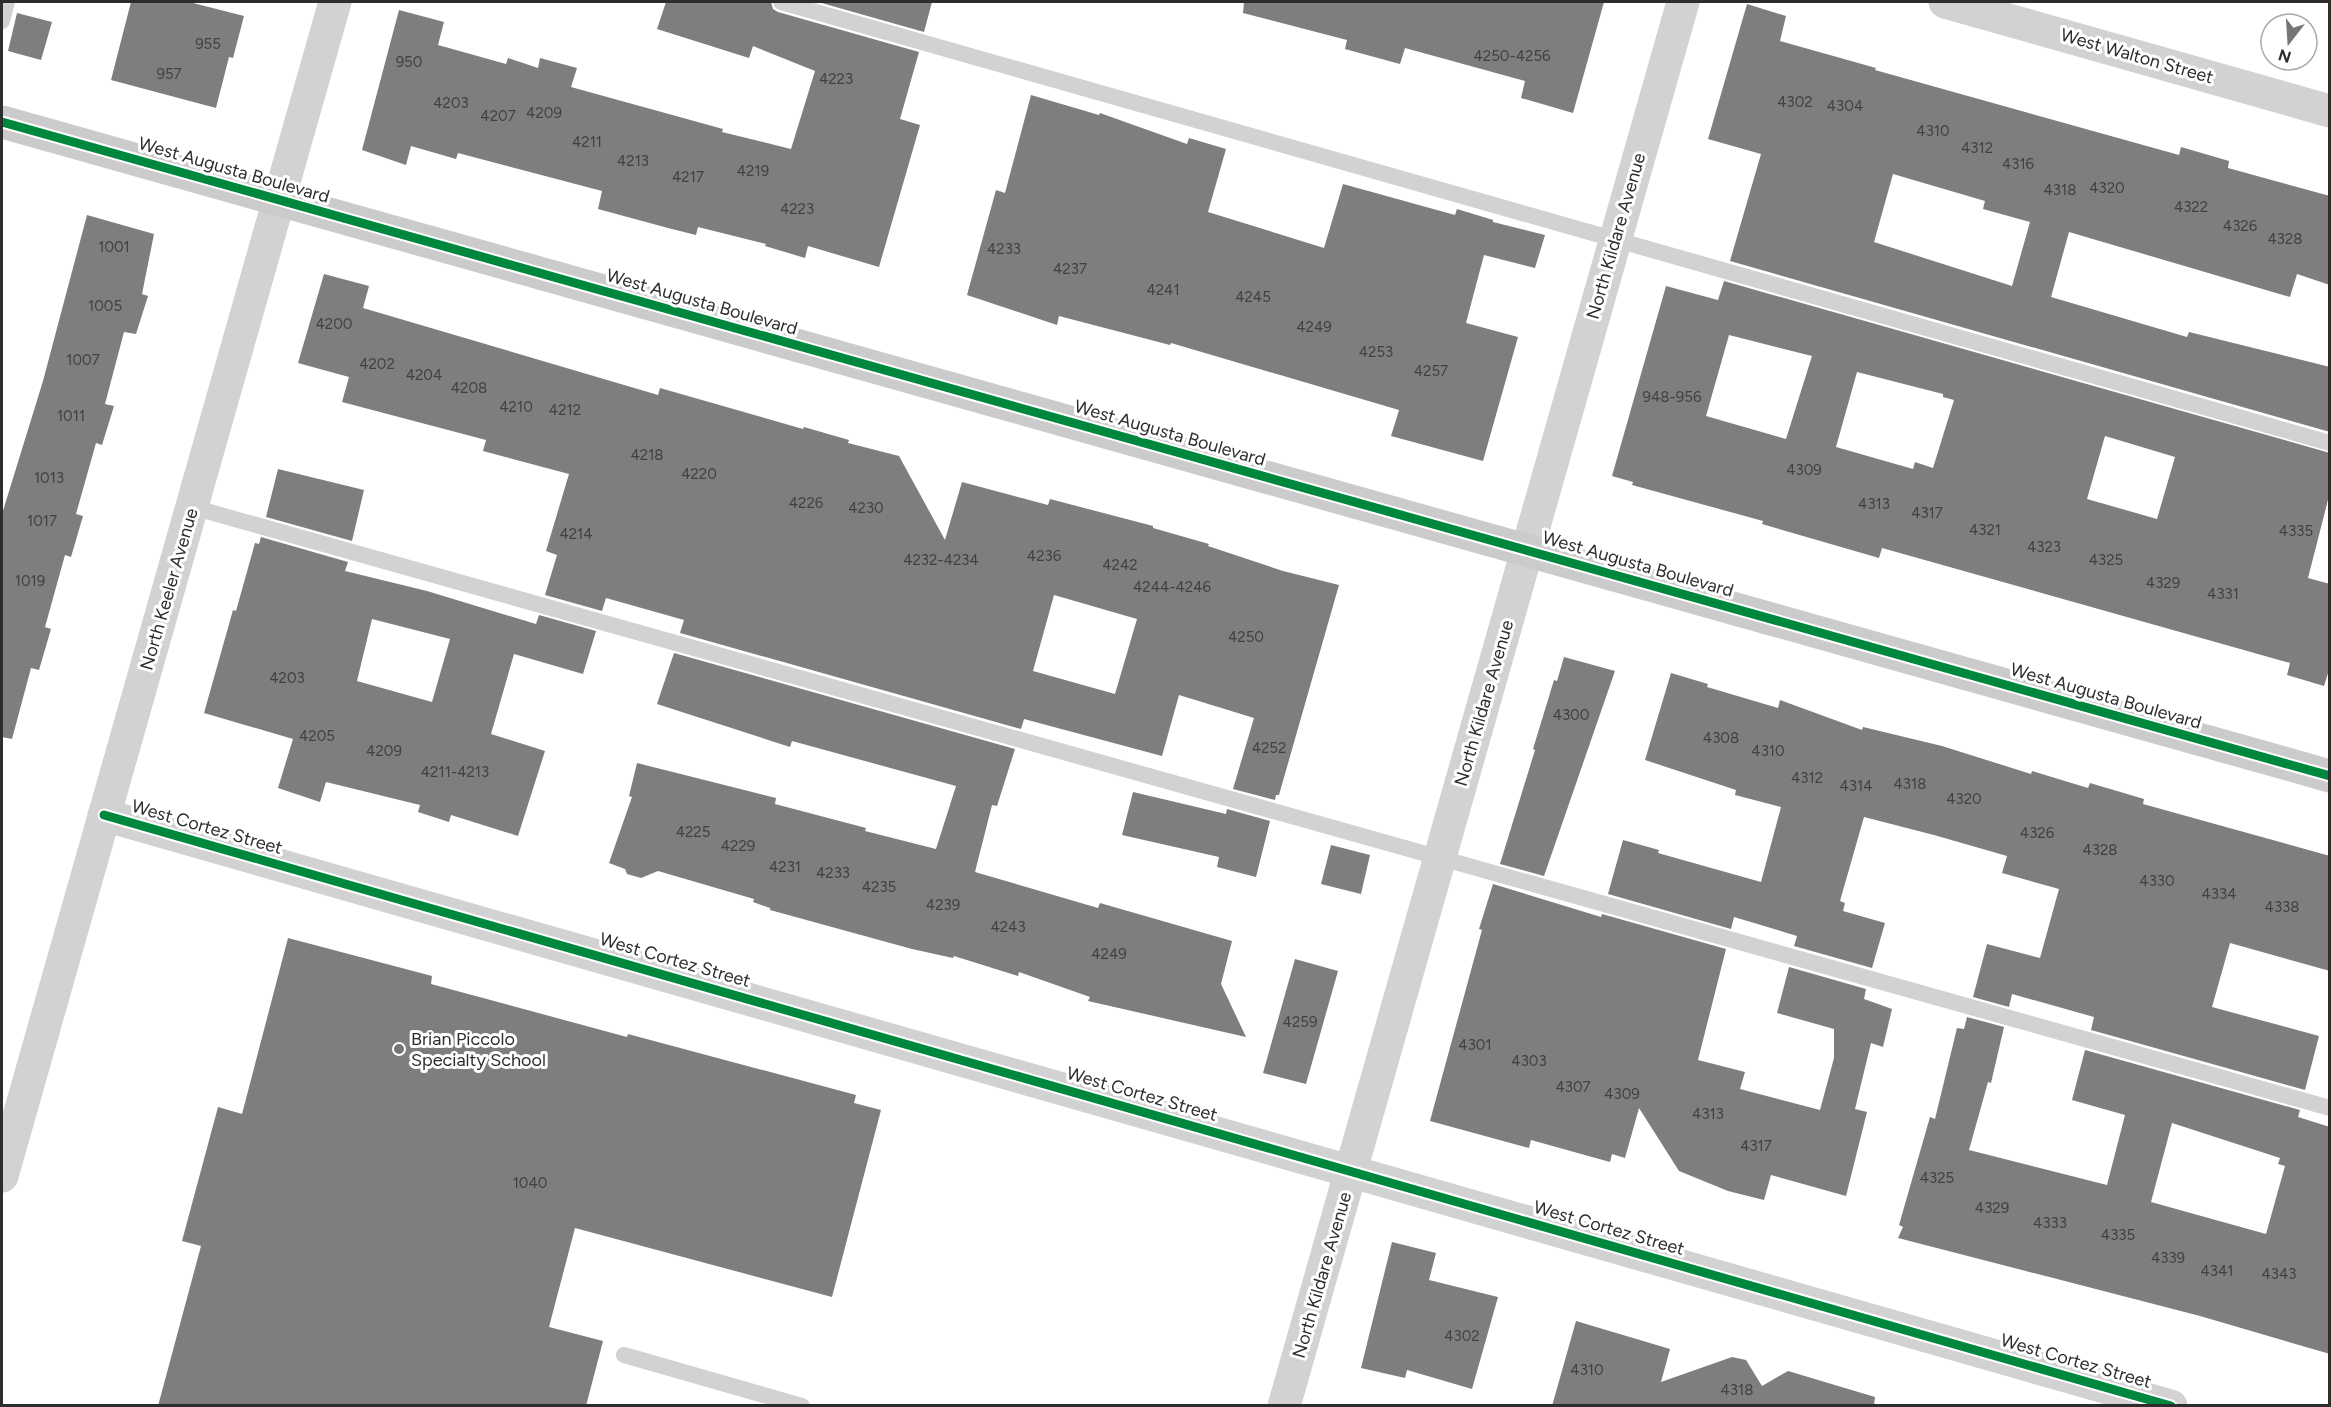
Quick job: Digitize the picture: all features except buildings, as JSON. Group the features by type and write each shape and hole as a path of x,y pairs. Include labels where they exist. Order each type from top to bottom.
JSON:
{"street":[{"name":"North Keeler Avenue","path":"2,1176 335,2"},
{"name":"North Kildare Avenue","path":"1284,1406 1683,2"},
{"name":"West Walton Street","path":"1945,2 2330,111"},
{"name":"West Augusta Boulevard","path":"2,122 2330,776"},
{"name":"West Cortez Street","path":"104,815 2171,1406"}],"lane":[{"path":"2,21 7,2"},
{"path":"781,2 2330,443"},
{"path":"192,507 2330,1108"},
{"path":"624,1354 802,1406"}],"cycle path":[{"path":"2,122 2330,776"},
{"path":"104,815 2171,1406"}],"place":[{"name":"Brian Piccolo Specialty School","path":"399,1049"}]}
